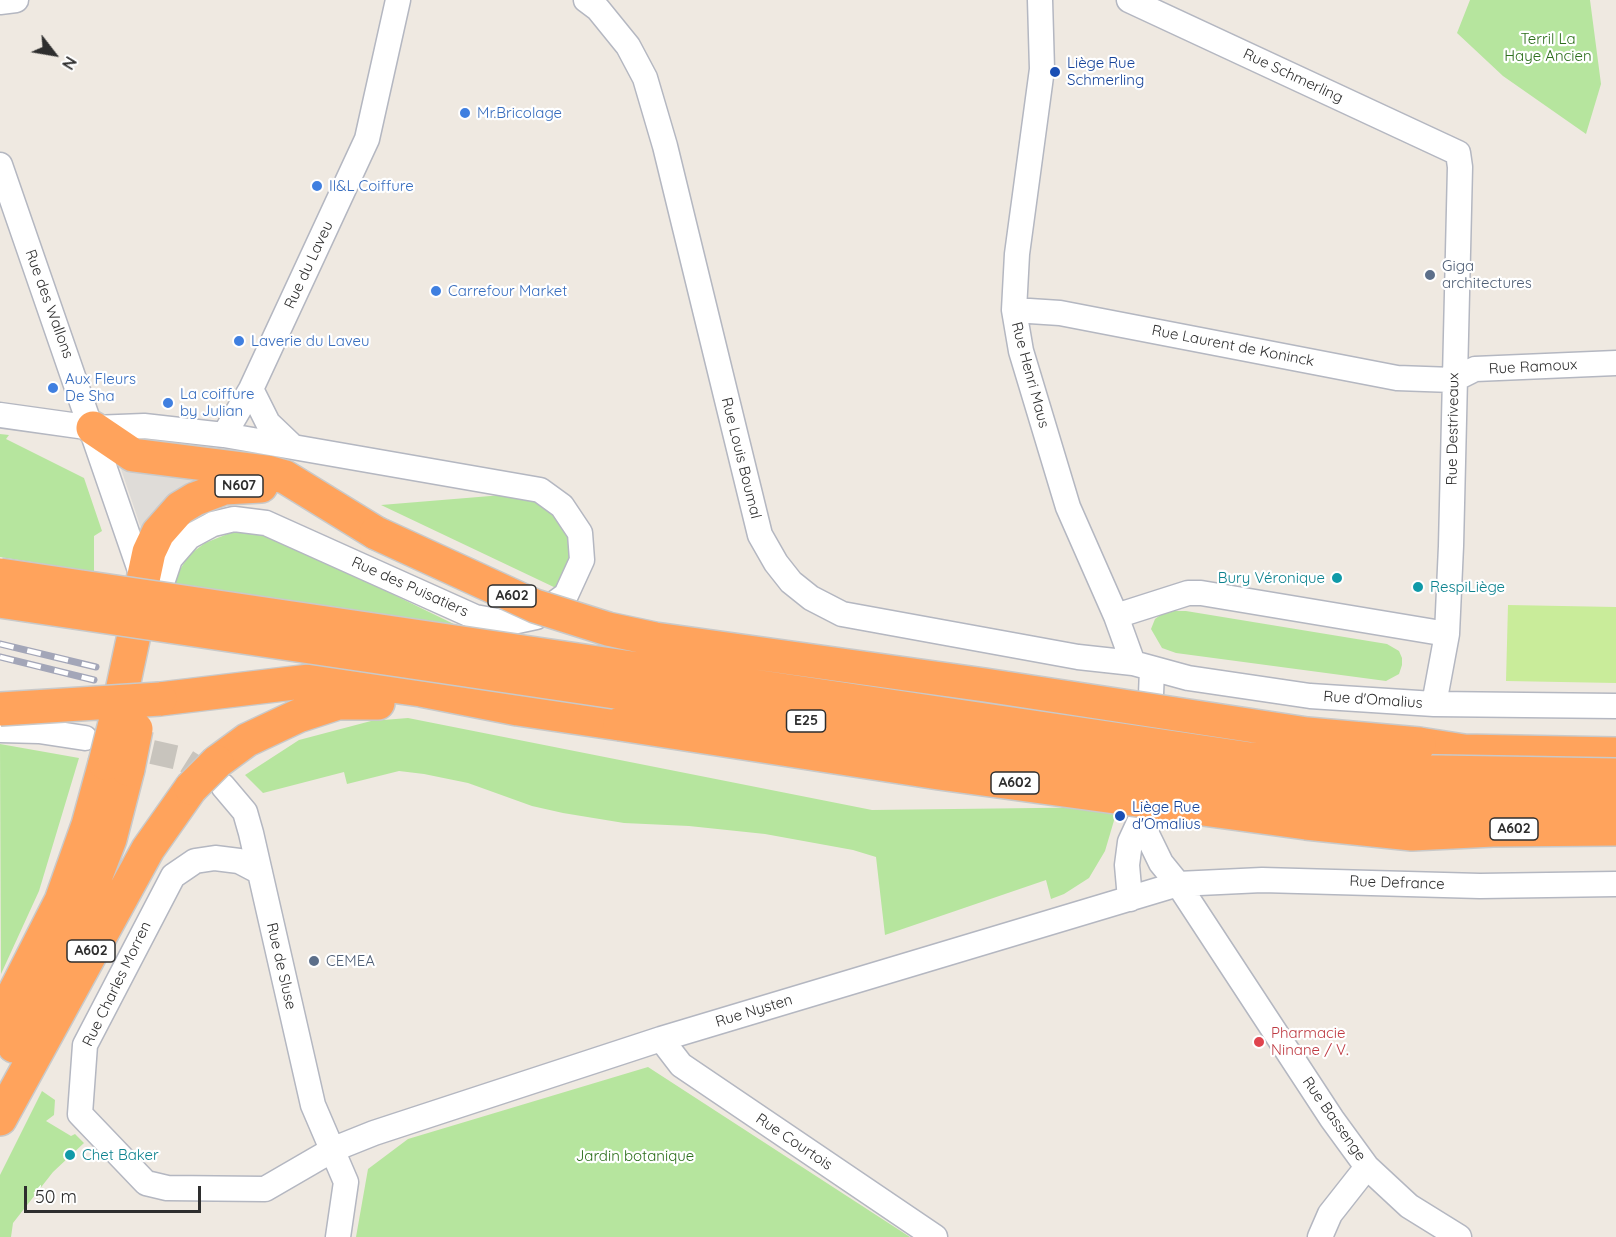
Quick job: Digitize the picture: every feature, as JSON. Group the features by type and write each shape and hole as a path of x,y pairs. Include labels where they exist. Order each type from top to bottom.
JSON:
{"highway":[{"name":"A602","path":"93,428 133,455 267,472 285,477 376,533 535,606 608,629 655,639 985,685 1307,734 1419,744 1464,751 1616,754"},
{"name":"N607","path":"152,581 149,552 168,520 195,499 224,488 255,485 276,489 376,533"},
{"name":"E25","path":"0,575 1250,759 1391,772 1616,775"},
{"name":"E25","path":"0,601 1244,785 1371,800 1489,805 1616,805"},
{"path":"0,1075 92,889 110,839 117,766 133,709 143,637"},
{"name":"A602","path":"1,702 133,709 310,681 363,682 422,690 518,709 939,773 1306,824 1412,834 1616,838"},
{"name":"A602","path":"0,1119 148,849 191,788 220,774 247,740 298,716 338,703 518,709"},
{"name":"A602","path":"1419,744 1476,738 1616,740"},
{"path":"0,1021 61,901 88,825 117,766"},
{"name":"A602","path":"1412,834 1493,830 1616,829"}],"street":[{"path":"0,2 16,0"},
{"name":"Rue du Laveu","path":"224,435 250,389 367,139 398,0"},
{"name":"Rue Louis Boumal","path":"586,0 598,9 628,46 645,78 665,146 760,535 766,548 791,582 811,598 842,614 1078,657 1142,666"},
{"name":"Rue Henri Maus","path":"1040,0 1042,69 1017,254 1014,310 1022,351 1068,507 1116,616 1142,666 1151,695"},
{"name":"Rue Schmerling","path":"1129,0 1458,153"},
{"name":"Rue Destriveaux","path":"1434,704 1447,634 1460,167 1458,153"},
{"name":"Rue des Wallons","path":"0,165 93,428 152,581"},
{"name":"Rue Laurent de Koninck","path":"1014,310 1060,313 1397,378 1453,380"},
{"name":"Rue Ramoux","path":"1453,380 1474,369 1616,363"},
{"path":"250,389 268,423 290,444"},
{"name":"Rue des Puisatiers","path":"0,415 93,428 144,426 290,444 371,462 540,490 562,506 580,533 582,560 566,595 536,617 508,623 475,617 295,535 247,519 213,524 189,537 152,581"},
{"path":"1116,616 1188,593 1201,593 1447,634"},
{"name":"Rue d'Omalius","path":"1142,666 1188,678 1310,696 1434,704 1616,706"},
{"path":"0,730 39,731 85,738 60,727"},
{"name":"Rue de Sluse","path":"220,774 245,812 314,1105 346,1182 338,1237"},
{"path":"1130,899 1127,865 1130,842 1142,819 1161,862 1178,884"},
{"name":"Rue Charles Morren","path":"260,872 239,861 215,858 195,861 173,876 85,1045 80,1114 146,1183 167,1188 265,1189 334,1149"},
{"name":"Rue Defrance","path":"1178,884 1262,880 1480,886 1616,884"},
{"name":"Rue Nysten","path":"334,1149 374,1133 661,1039 1178,884"},
{"name":"Rue Bassenge","path":"1178,884 1332,1119 1367,1167 1409,1206 1459,1237"},
{"name":"Rue Courtois","path":"661,1039 681,1065 935,1237"},
{"path":"1320,1237 1330,1214 1367,1167"}],"green space":[{"name":"Terril La Haye Ancien","path":"1470,0 1590,0 1601,84 1586,134 1503,76 1457,33"},
{"path":"0,434 9,435 6,439 84,478 102,531 94,536 94,572 0,557"},
{"path":"515,494 543,502 565,526 572,557 558,589 381,505"},
{"path":"251,530 267,533 464,629 171,584 189,555 205,543 235,531"},
{"path":"1508,605 1616,607 1616,683 1506,681"},
{"path":"1166,611 1186,611 1387,644 1399,651 1402,665 1399,674 1386,681 1176,653 1162,648 1151,629 1155,619"},
{"path":"408,718 872,810 1118,807 1105,851 1089,878 1064,894 1051,899 1046,880 885,935 876,857 853,850 765,834 689,826 624,823 563,813 532,806 468,783 424,774 399,771 347,784 344,772 263,793 245,775 299,740 371,721"},
{"path":"0,744 79,758 39,891 1,974"},
{"name":"Jardin botanique","path":"648,1067 910,1237 356,1237 368,1169 408,1139"},
{"path":"42,1091 55,1100 54,1115 46,1121 71,1136 75,1134 84,1143 53,1172 13,1223 11,1237 0,1237 0,1175"}],"shaded area":[{"path":"120,466 210,477 143,534"}],"tunnel":[{"path":"117,744 183,759 218,781"}],"railway":[{"path":"0,644 96,667"},
{"path":"0,657 94,680"}],"place":[{"name":"Liège Rue Schmerling","path":"1055,72"},
{"name":"Mr.Bricolage","path":"465,113"},
{"name":"Il&L Coiffure","path":"317,186"},
{"name":"Giga architectures","path":"1430,275"},
{"name":"Carrefour Market","path":"436,291"},
{"name":"Laverie du Laveu","path":"239,341"},
{"name":"Aux Fleurs De Sha","path":"53,388"},
{"name":"La coiffure by Julian","path":"168,403"},
{"name":"Bury Véronique","path":"1337,578"},
{"name":"RespiLiège","path":"1418,587"},
{"name":"Liège Rue d'Omalius","path":"1120,816"},
{"name":"CEMEA","path":"314,961"},
{"name":"Pharmacie Ninane / V.","path":"1259,1042"},
{"name":"Chet Baker","path":"70,1155"}]}
